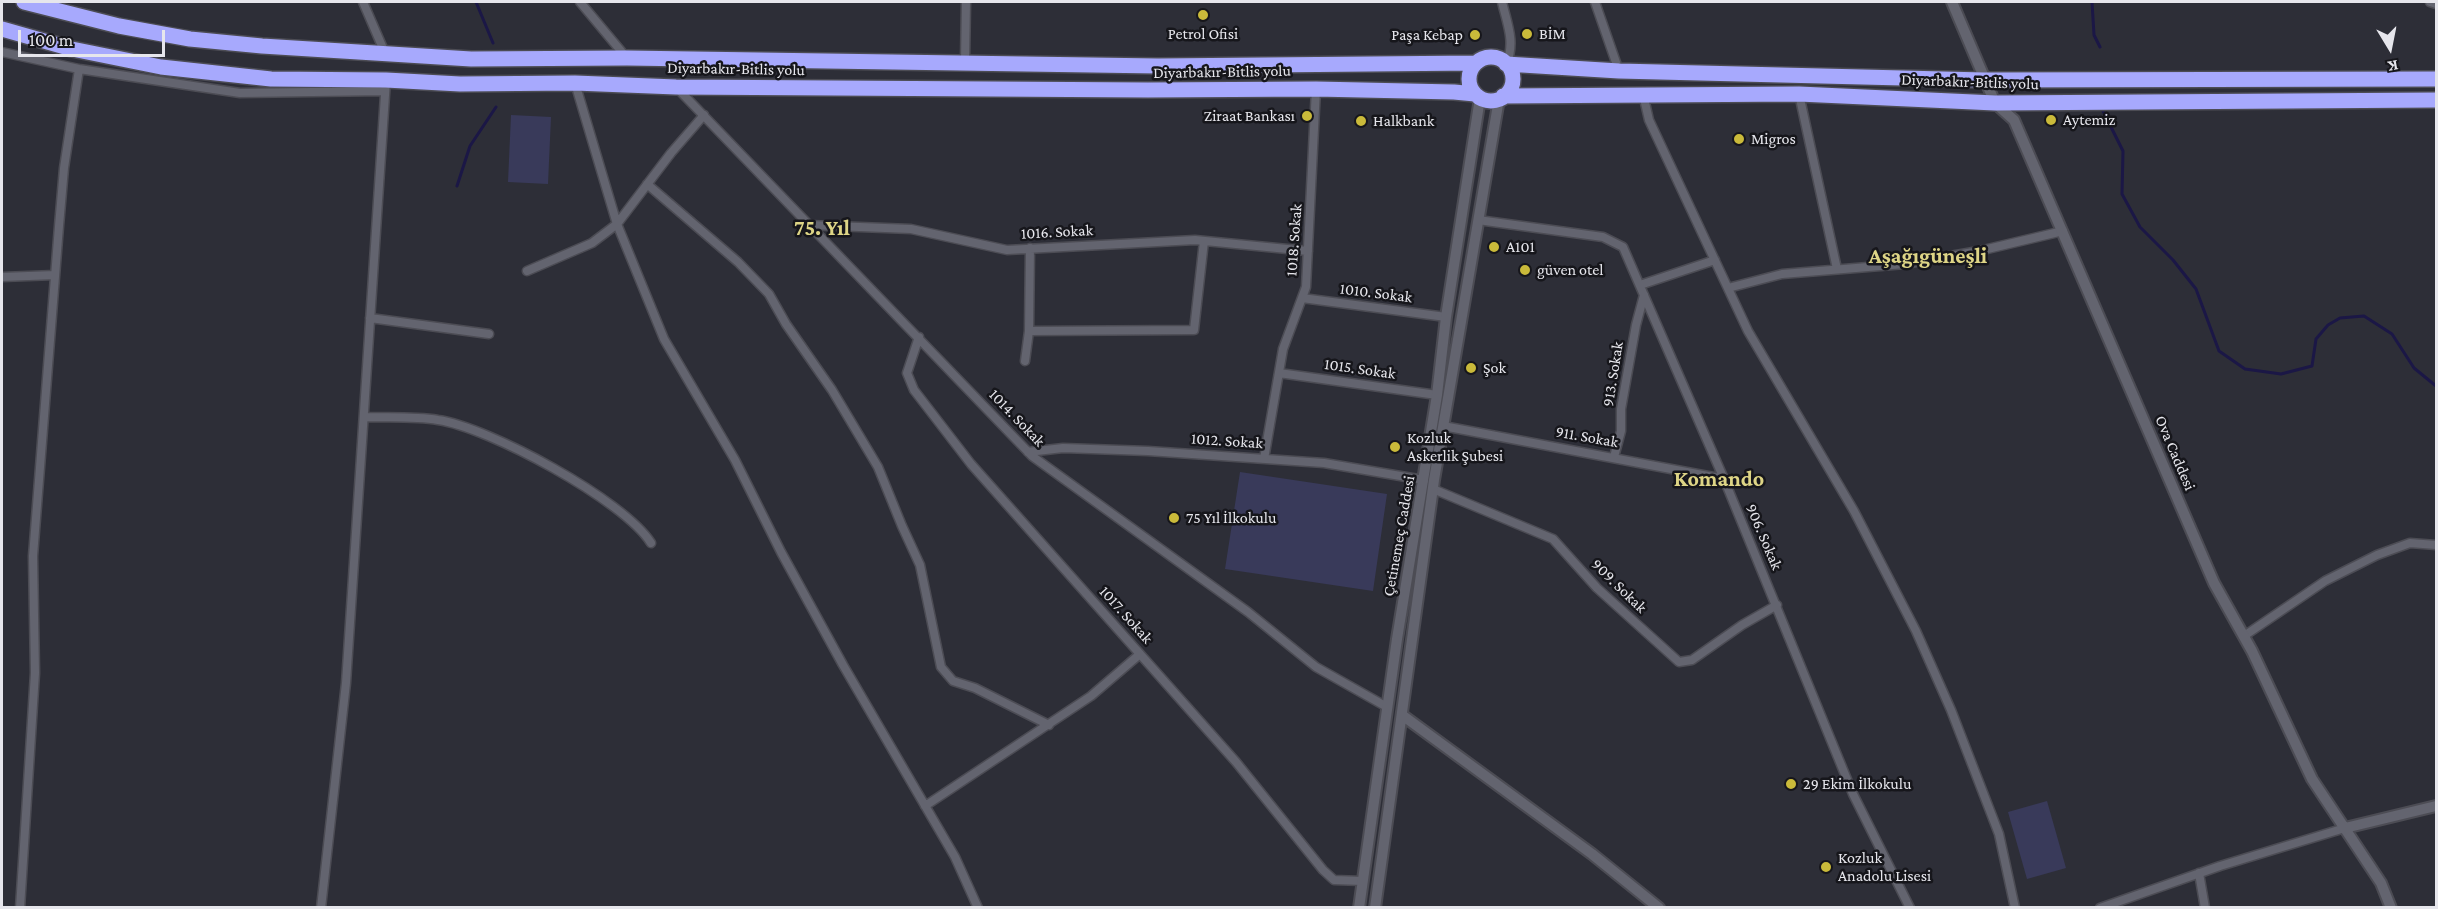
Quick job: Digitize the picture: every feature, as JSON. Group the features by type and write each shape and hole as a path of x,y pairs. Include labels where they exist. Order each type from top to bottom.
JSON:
{"highway":[{"name":"Diyarbakır-Bitlis yolu","path":"24,2 119,26 190,39 262,46 471,59 627,58 1158,66 1476,63"},
{"name":"Diyarbakır-Bitlis yolu","path":"2,29 72,49 161,67 271,79 386,85 575,83 676,87 1316,89 1454,92 1478,96"},
{"path":"1489,57 1506,64 1512,73 1511,87 1501,98 1489,101 1478,96 1470,84 1469,77 1476,63 1489,57"},
{"name":"Diyarbakır-Bitlis yolu","path":"1506,64 1619,71 1984,80 2436,79"},
{"name":"Diyarbakır-Bitlis yolu","path":"1501,98 1642,94 1799,94 1995,103 2436,100"}],"main road":[{"name":"Ova Caddesi","path":"1952,2 1995,103 2014,120 2214,583 2244,636 2312,779 2381,883 2391,908"},
{"name":"Çetinemeç Caddesi","path":"1359,908 1387,707 1437,395 1478,96"},
{"name":"Çetinemeç Caddesi","path":"1375,908 1433,489 1501,98"},
{"path":"1402,715 1592,854 1659,908"},
{"path":"2345,828 2436,806"}],"street":[{"path":"363,2 385,53"},
{"path":"580,2 627,58"},
{"path":"964,62 966,2"},
{"path":"1502,2 1511,36 1511,54 1506,64"},
{"path":"1596,2 1619,71"},
{"path":"2430,2 2436,4"},
{"path":"2,52 79,69 240,93 386,85 346,683 321,908"},
{"path":"20,908 34,681 33,556 64,168 79,69"},
{"path":"575,83 617,224 664,339 735,460 843,666 955,857 978,908"},
{"name":"1014. Sokak","path":"676,87 1028,452 1248,612 1316,667 1387,707"},
{"name":"1018. Sokak","path":"1264,459 1283,349 1306,287 1316,89"},
{"path":"1642,94 1649,120 1748,331 1854,511 1916,631 1952,710 1999,834 2015,908"},
{"path":"1799,94 1837,269"},
{"path":"527,271 592,243 617,224 704,115"},
{"path":"647,184 738,262 769,294 786,324 844,410 878,467 920,565 941,667 953,681 975,688 1049,725"},
{"name":"906. Sokak","path":"1478,220 1603,237 1623,247 1777,605 1853,794 1910,908"},
{"name":"1016. Sokak","path":"808,225 911,229 1007,250 1204,241 1308,251"},
{"path":"1728,288 1782,274 1905,264 1979,251 2063,231"},
{"path":"1029,331 1194,330 1204,241"},
{"path":"1025,361 1029,331 1030,248"},
{"path":"1640,285 1715,260"},
{"path":"2,277 55,275"},
{"name":"913. Sokak","path":"1614,457 1621,431 1621,409 1636,325 1644,295"},
{"name":"1010. Sokak","path":"1302,298 1446,317"},
{"path":"370,318 489,334"},
{"name":"1017. Sokak","path":"919,337 907,373 914,390 971,464 1236,762 1323,870 1334,880 1363,881"},
{"name":"1015. Sokak","path":"1279,373 1437,395"},
{"path":"364,417 439,420 490,437 535,458 614,507 638,526 651,543"},
{"name":"911. Sokak","path":"1443,426 1724,479"},
{"name":"1012. Sokak","path":"1028,452 1063,448 1324,463 1424,480"},
{"name":"909. Sokak","path":"1433,489 1553,539 1597,588 1678,662 1692,660 1742,625 1777,605"},
{"path":"2244,636 2325,581 2377,555 2410,543 2436,545"},
{"path":"925,806 1091,696 1140,654"},
{"path":"2100,908 2199,873 2345,828"},
{"path":"2199,873 2205,908"}],"shaded area":[{"path":"511,115 551,117 548,184 508,182"},
{"path":"1240,472 1387,494 1373,591 1225,569"},
{"path":"2047,801 2066,868 2027,879 2008,812"}],"waterway":[{"path":"476,2 493,43"},
{"path":"2092,2 2094,35 2100,47"},
{"path":"457,186 470,146 496,107"},
{"path":"2101,107 2123,151 2122,194 2140,227 2173,260 2196,289 2219,351 2245,369 2281,374 2312,366 2316,339 2328,325 2340,318 2364,316 2392,334 2414,368 2436,386"}],"place":[{"name":"Petrol Ofisi","path":"1203,15"},
{"name":"BİM","path":"1527,34"},
{"name":"Paşa Kebap","path":"1475,35"},
{"name":"Ziraat Bankası","path":"1307,116"},
{"name":"Aytemiz","path":"2051,120"},
{"name":"Halkbank","path":"1361,121"},
{"name":"Migros","path":"1739,139"},
{"name":"A101","path":"1494,247"},
{"name":"güven otel","path":"1525,270"},
{"name":"Şok","path":"1471,368"},
{"name":"Kozluk Askerlik Şubesi","path":"1395,447"},
{"name":"75 Yıl İlkokulu","path":"1174,518"},
{"name":"29 Ekim İlkokulu","path":"1791,784"},
{"name":"Kozluk Anadolu Lisesi","path":"1826,867"}],"district":[{"name":"75. Yıl","path":"822,228"},
{"name":"Aşağıgüneşli","path":"1928,256"},
{"name":"Komando","path":"1719,479"}]}
